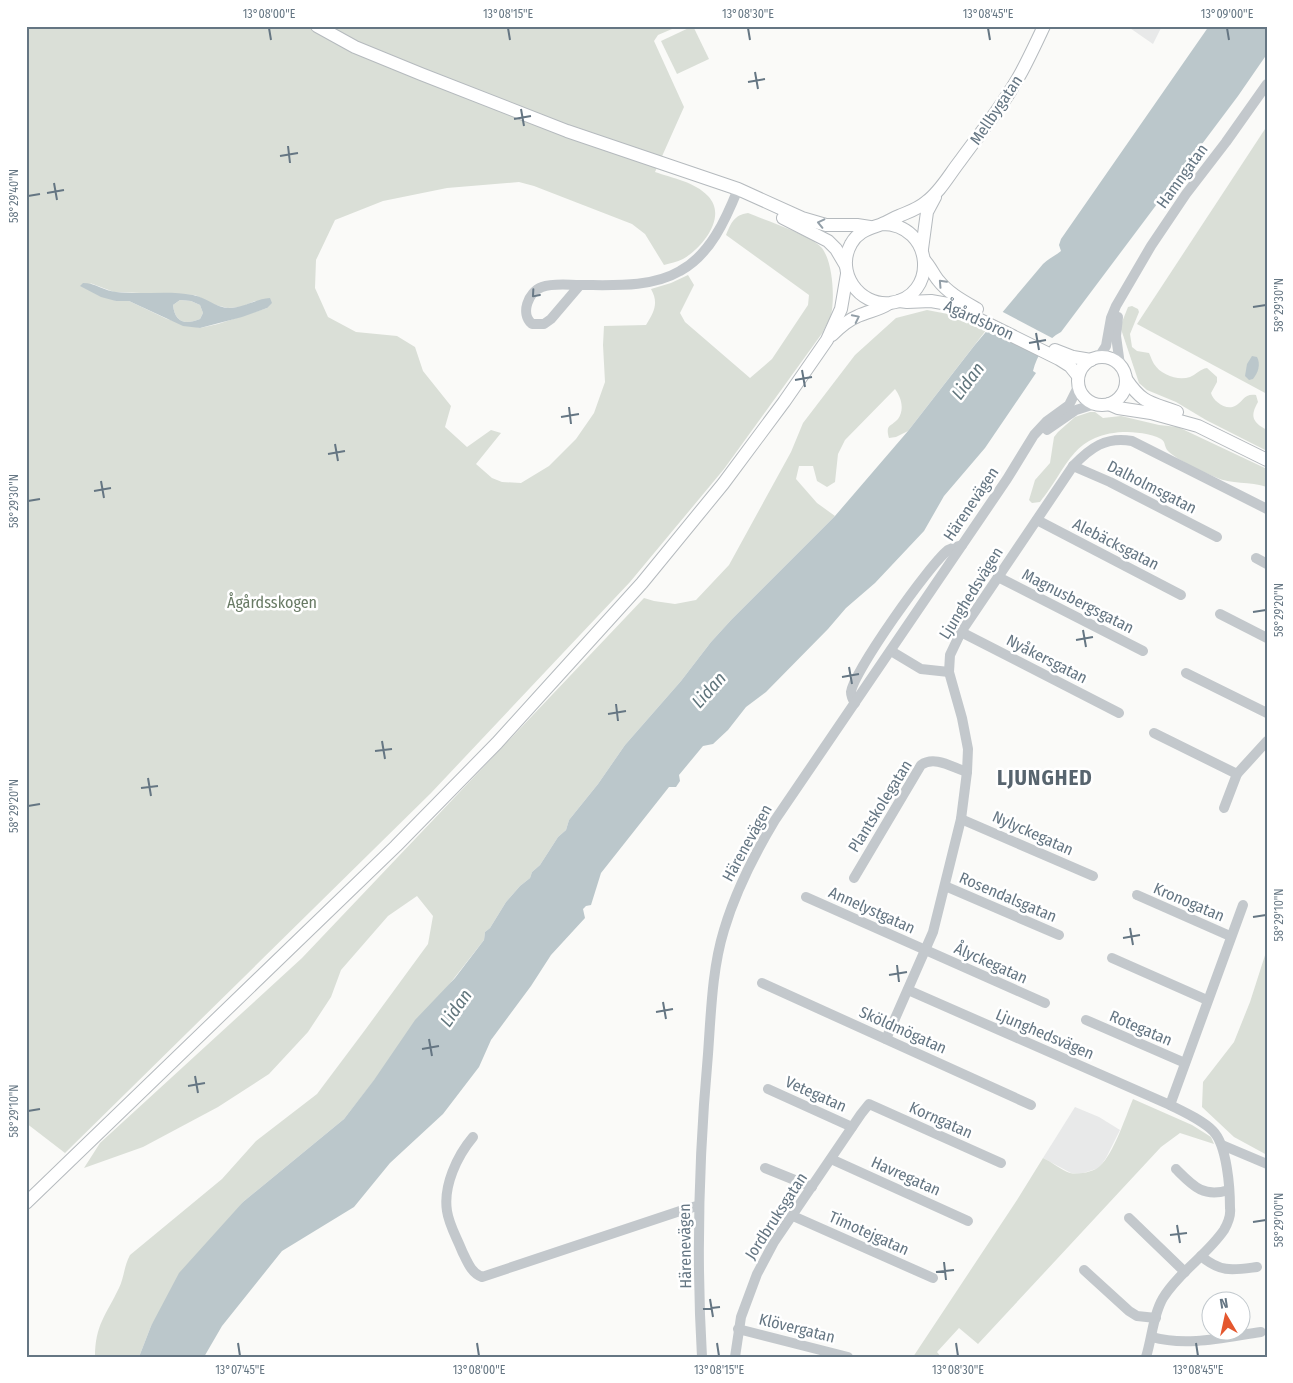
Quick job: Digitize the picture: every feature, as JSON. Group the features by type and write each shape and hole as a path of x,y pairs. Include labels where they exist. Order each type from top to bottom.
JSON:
{"main road":[{"path":"316,26 355,47 421,74 816,222 836,226 896,226 914,237 923,255 922,277 918,285 906,297 880,309 867,312 850,321 827,340"},
{"name":"Mellbygatan","path":"923,255 927,212 940,188 986,126 1022,72 1044,26"},
{"name":"Mellbygatan","path":"876,226 926,202 940,188"},
{"path":"737,192 828,241 836,249 853,286 863,296 876,302 894,302"},
{"path":"26,1203 396,846 497,743 642,583 723,484 827,340 841,308 848,250 862,231 876,226"},
{"name":"Ågårdsbron","path":"923,255 945,288 976,312 1060,356 1070,366 1078,382"},
{"name":"Ågårdsbron","path":"894,302 931,301 976,312"},
{"name":"Ågårdsbron","path":"1060,356 1095,358"},
{"path":"1126,379 1122,395 1115,402 1109,404 1095,404 1084,398 1078,382 1083,367 1095,358 1110,359 1120,365 1126,379 1140,398 1179,413 1198,426 1267,460"},
{"path":"1109,404 1118,408 1151,413 1198,426"}],"street":[{"name":"Hamngatan","path":"1126,290 1151,246 1175,210 1267,84"},
{"path":"580,285 558,312 544,324 532,324 528,321 525,315 528,302 537,289 546,286 580,285 634,284 660,279 690,266 713,241 737,192"},
{"path":"1095,358 1106,346 1111,318 1126,290"},
{"path":"1120,365 1116,326 1126,290"},
{"name":"Härenevägen","path":"702,1357 698,1206 704,1100 716,970 723,932 736,895 756,853 775,820 891,651 1034,435 1047,421 1069,405 1078,382"},
{"name":"Härenevägen","path":"1029,445 1068,415 1095,404"},
{"name":"Ljunghedsvägen","path":"886,1039 926,951 935,926 960,819 967,772 968,749 966,734 949,672 950,655 961,632 1073,466 1088,450 1096,445 1106,441 1124,440 1140,445 1267,509"},
{"name":"Dalholmsgatan","path":"1073,466 1116,485 1216,537"},
{"name":"Alebäcksgatan","path":"1037,520 1181,595"},
{"path":"855,703 851,696 853,688 872,650 927,574 949,550 962,545"},
{"path":"1256,558 1267,564"},
{"name":"Magnusbergsgatan","path":"998,577 1143,651"},
{"path":"1220,614 1267,638"},
{"name":"Nyåkersgatan","path":"961,632 1119,713"},
{"path":"891,651 921,669 949,672"},
{"path":"1186,673 1267,714"},
{"path":"1154,733 1237,774"},
{"path":"1224,808 1237,774 1267,741"},
{"name":"Plantskolegatan","path":"854,878 910,782 924,764 934,761 967,772"},
{"name":"Nylyckegatan","path":"960,819 1093,876"},
{"name":"Rosendalsgatan","path":"945,886 1060,935"},
{"name":"Kronogatan","path":"1137,896 1230,936"},
{"name":"Annelystgatan","path":"806,897 926,951"},
{"path":"1170,1105 1230,936 1243,905"},
{"name":"Ålyckegatan","path":"926,951 1045,1003"},
{"path":"1112,958 1208,1000"},
{"name":"Sköldmögatan","path":"762,983 1032,1105"},
{"name":"Ljunghedsvägen","path":"908,990 1170,1105 1212,1130 1222,1145"},
{"name":"Rotegatan","path":"1086,1020 1185,1063"},
{"name":"Vetegatan","path":"768,1089 852,1127"},
{"name":"Jordbruksgatan","path":"734,1357 744,1306 757,1274 774,1242 852,1127 870,1104"},
{"name":"Korngatan","path":"870,1104 1001,1163"},
{"path":"473,1137 456,1165 446,1201 451,1227 473,1272 482,1277 698,1206"},
{"path":"1222,1145 1267,1164"},
{"path":"1146,1357 1156,1318 1167,1293 1223,1231 1227,1224 1230,1208 1229,1190 1222,1145"},
{"name":"Havregatan","path":"831,1159 968,1221"},
{"path":"765,1168 812,1187"},
{"path":"1176,1168 1196,1188 1214,1193 1229,1190"},
{"name":"Timotejgatan","path":"793,1216 933,1278"},
{"path":"1129,1218 1186,1272"},
{"path":"1201,1256 1223,1269 1256,1267"},
{"path":"1084,1270 1129,1311 1137,1316 1156,1318"},
{"name":"Klövergatan","path":"738,1329 848,1357"},
{"path":"1152,1337 1168,1341 1184,1341 1261,1332"}],"shaded area":[{"path":"1127,26 1162,26 1153,44"},
{"path":"1075,1107 1099,1117 1120,1130 1099,1168 1080,1174 1071,1173 1043,1158"}],"green space":[{"name":"Ågårdsskogen","path":"26,26 679,26 658,35 654,41 684,107 655,172 697,187 708,196 713,204 714,222 710,231 705,240 690,254 681,260 664,265 645,234 632,224 534,186 519,182 447,188 383,201 335,220 316,260 315,288 328,317 356,332 397,336 415,347 423,371 451,406 445,427 467,447 491,430 501,433 476,464 492,478 502,482 521,483 549,466 576,439 594,413 605,382 604,326 646,325 655,303 651,289 688,275 694,285 680,313 685,322 750,378 772,359 808,305 809,295 726,235 731,223 743,214 748,213 798,233 821,247 828,261 833,290 831,315 823,332 724,469 630,582 431,793 65,1153 26,1123","holes":["90,283 114,292 195,295 215,305 228,308 241,307 255,301 267,308 200,328 167,319 129,301 116,301"]},
{"path":"693,26 709,59 677,74 661,41"},
{"path":"1267,126 1267,394 1137,324"},
{"path":"180,300 191,301 200,305 203,313 200,319 185,322 178,319 173,305"},
{"path":"1132,306 1138,309 1139,312 1130,334 1132,347 1137,351 1149,353 1157,368 1165,374 1175,378 1185,378 1207,368 1217,377 1217,382 1211,393 1212,396 1217,402 1228,407 1235,406 1249,395 1256,395 1258,402 1253,415 1255,421 1267,430 1267,451 1206,420 1176,402 1147,390 1139,383 1121,329 1128,307"},
{"path":"927,310 958,316 987,329 908,431 889,438 888,428 898,419 902,407 895,389 845,440 838,454 835,482 827,487 817,481 813,466 799,466 796,479 817,503 835,516 732,619 625,745 598,784 569,820 566,830 558,837 540,865 506,902 490,928 485,932 484,940 344,1119 243,1202 151,1326 139,1357 95,1357 95,1346 99,1328 121,1284 130,1255 222,1179 256,1141 317,1094 428,944 433,916 417,896 388,916 341,970 331,997 308,1032 269,1074 218,1107 143,1147 84,1168 100,1143 302,958 644,598 675,604 696,600 729,565 791,452 803,423 855,355 896,318"},
{"path":"1095,412 1103,418 1121,416 1159,425 1178,427 1267,469 1267,487 1221,479 1177,458 1168,451 1163,440 1157,437 1142,433 1123,432 1106,434 1092,439 1081,447 1072,455 1040,502 1032,503 1029,500 1035,480 1050,463 1054,437 1075,417"},
{"path":"1267,949 1267,1155 1234,1137 1202,1107 1203,1082 1234,1042 1250,1002"},
{"path":"1133,1099 1192,1125 1211,1137 1214,1144 1180,1133 1161,1147 978,1344 959,1328 937,1352 941,1357 913,1357 1043,1158 1070,1173 1086,1173 1094,1170 1100,1166 1110,1153"}],"water":[{"name":"Lidan","path":"1209,26 1267,26 1267,54 1238,96 1061,332 1043,348 1033,371 1036,373 985,448 944,496 924,531 875,583 846,608 766,692 746,707 728,730 713,744 703,746 679,775 680,781 676,787 669,787 601,873 591,905 583,909 585,918 551,955 531,986 491,1040 479,1067 443,1114 390,1163 354,1207 282,1251 222,1326 204,1357 139,1357 151,1326 179,1273 243,1202 344,1119 374,1080 415,1020 455,978 484,940 485,932 490,928 506,902 540,865 558,837 566,830 569,820 598,784 625,745 732,619 835,516 908,431 974,346 1043,264 1061,251 1059,245 1061,239"},
{"path":"83,283 87,283 112,291 126,293 165,293 198,296 224,308 240,307 270,298 272,303 267,308 242,317 200,328 183,326 129,301 116,301 101,297 80,286","holes":["180,300 191,301 200,305 203,313 200,319 190,322 178,319 173,305"]},
{"path":"1252,356 1257,357 1259,365 1255,377 1249,380 1245,376 1247,364"}],"pier":[{"path":"1001,311 1054,339 1042,356 987,326"}],"district":[{"name":"LJUNGHED","path":"1045,778"}]}
